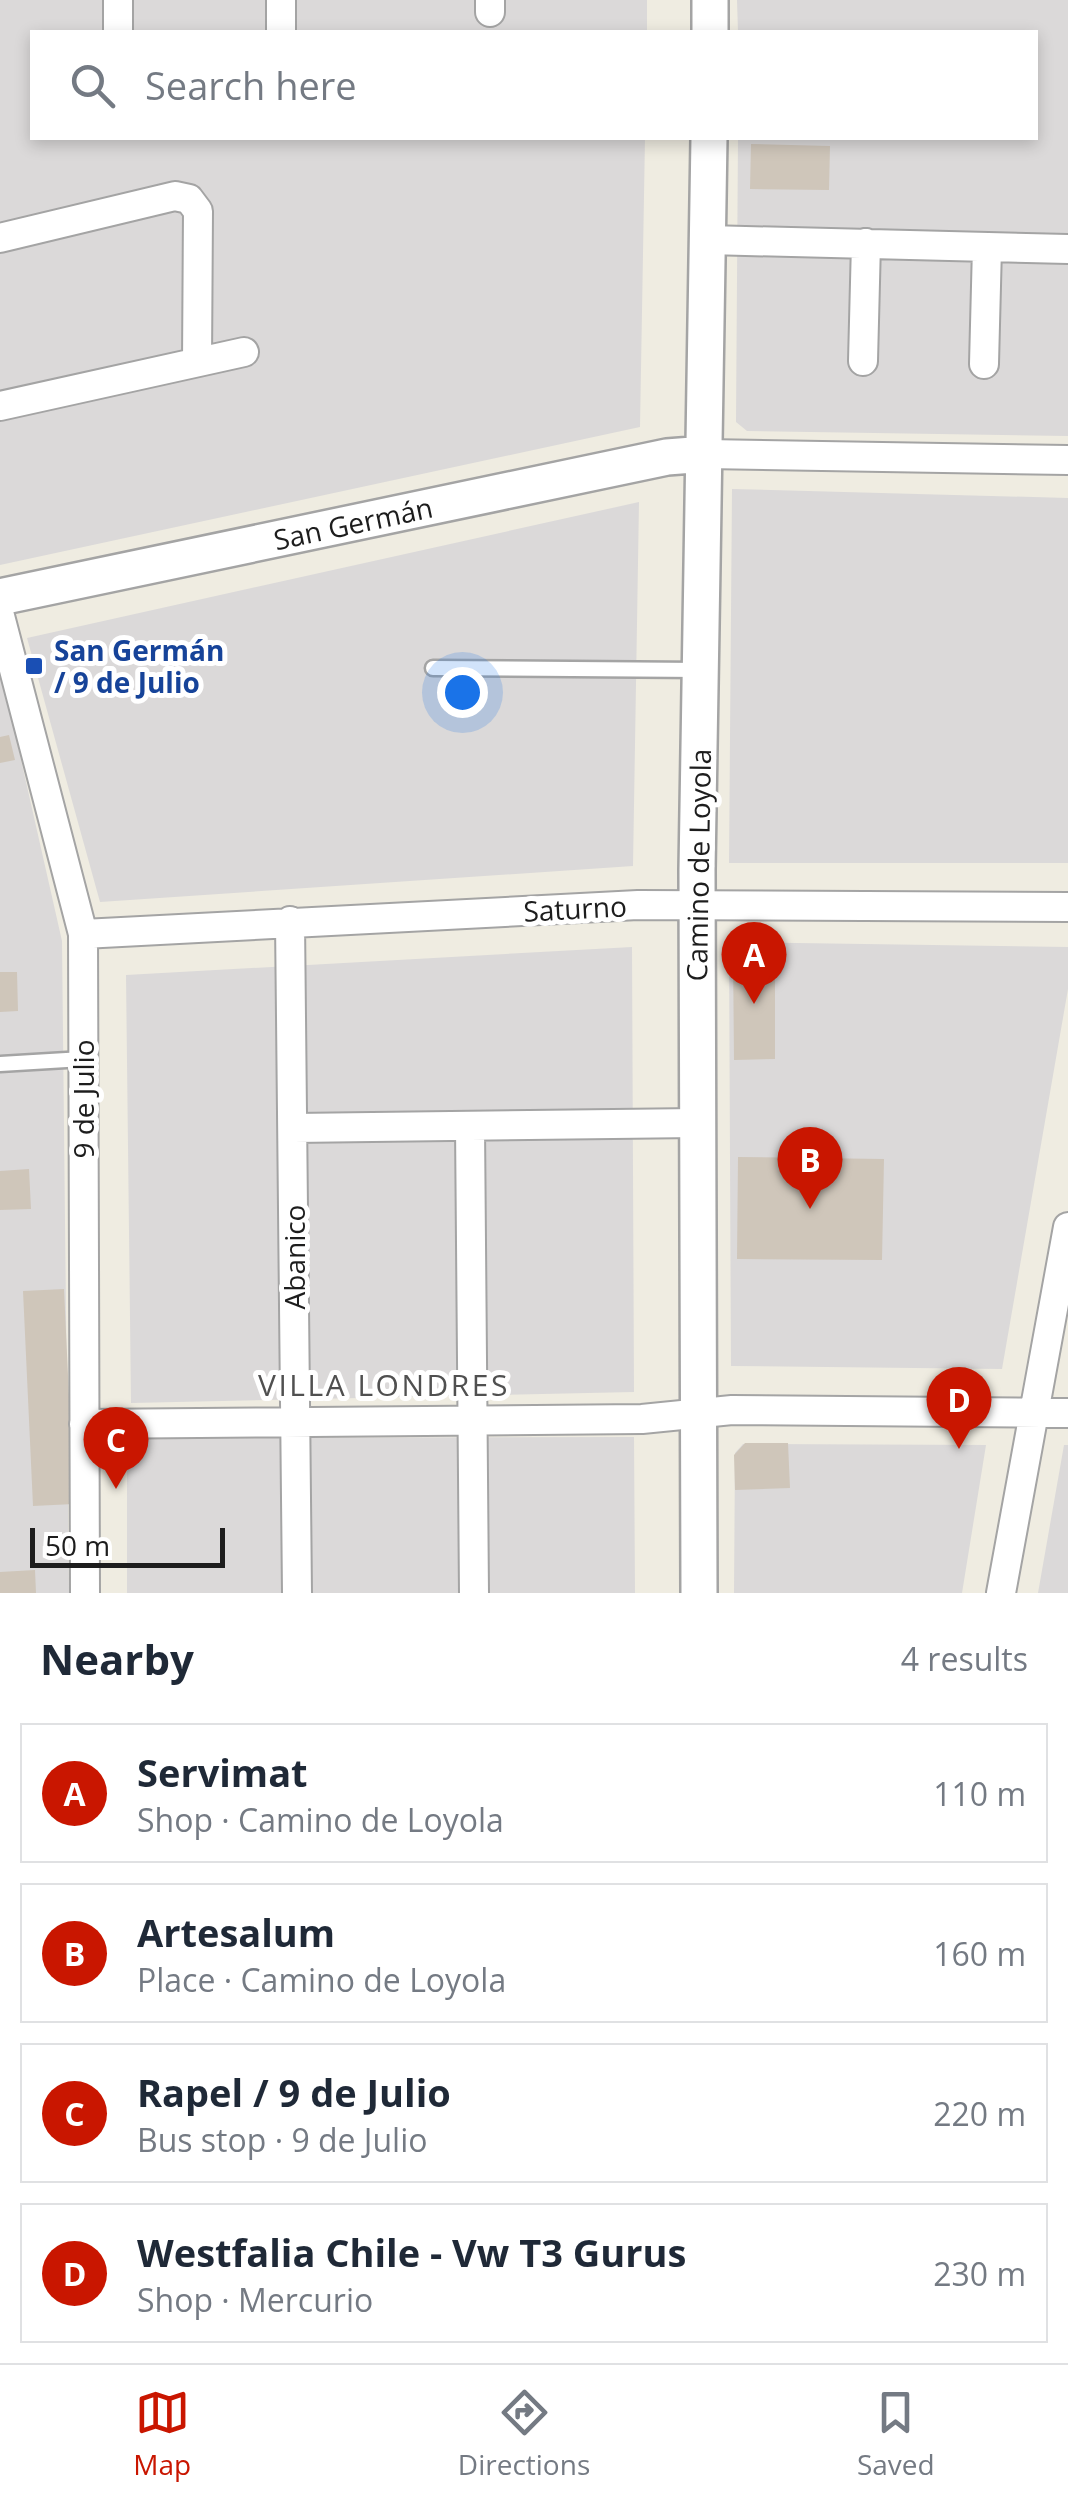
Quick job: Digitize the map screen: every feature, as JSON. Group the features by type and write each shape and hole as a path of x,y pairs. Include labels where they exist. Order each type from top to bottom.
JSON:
{"street":[{"path":"118,0 118,30"},
{"path":"281,30 282,0"},
{"path":"710,0 710,30"},
{"name":"Camino de Loyola","path":"699,1593 697,906 709,140"},
{"path":"0,238 176,196 189,198 198,211 196,362"},
{"path":"708,240 1068,249"},
{"path":"863,361 866,244"},
{"path":"984,364 988,247"},
{"path":"0,406 244,352"},
{"path":"706,454 1068,460"},
{"name":"San Germán","path":"0,597 667,457 706,454"},
{"name":"9 de Julio","path":"0,616 83,934 85,1593"},
{"name":"Saturno","path":"83,934 290,921 697,906 1068,907"},
{"name":"Abanico","path":"290,921 297,1593"},
{"path":"294,1128 697,1123"},
{"path":"470,1126 474,1593"},
{"path":"1001,1593 1068,1227"},
{"path":"84,1424 642,1419 732,1410 1068,1413"}],"lane":[{"path":"433,668 702,670"},
{"path":"0,1064 83,1059"}],"shaded area":[{"path":"0,0 647,0 647,30 30,30 30,140 645,140 640,427 0,565"},
{"path":"737,0 1068,0 1068,436 747,431 736,422 738,140 1038,140 1038,30 738,30"},
{"path":"732,489 1068,498 1068,863 729,863"},
{"path":"639,502 633,866 100,902 27,638"},
{"path":"0,667 62,941 69,1593 0,1593"},
{"path":"737,942 1068,947 1068,989 1002,1369 731,1366 729,949"},
{"path":"632,947 634,1392 131,1403 126,975"},
{"path":"634,1437 635,1593 127,1593 127,1438"},
{"path":"743,1444 986,1445 962,1593 734,1593 735,1453"},
{"path":"1064,1445 1068,1445 1068,1593 1038,1593"}],"building":[{"path":"751,144 830,146 829,190 750,189"},
{"path":"9,735 15,760 0,763 0,737"},
{"path":"775,949 775,1059 734,1060 733,950"},
{"path":"0,972 17,972 18,1011 0,1012"},
{"path":"738,1157 884,1159 882,1260 737,1259"},
{"path":"29,1169 31,1209 0,1210 0,1171"},
{"path":"64,1289 74,1504 33,1506 23,1291"},
{"path":"745,1443 788,1443 790,1488 735,1490 734,1455"},
{"path":"35,1570 36,1593 0,1593 0,1572"}],"place":[{"name":"San Germán / 9 de Julio","path":"34,666"},
{"name":"Servimat","path":"754,1004"},
{"name":"Artesalum","path":"810,1209"},
{"name":"Westfalia Chile - Vw T3 Gurus","path":"959,1449"},
{"name":"Rapel / 9 de Julio","path":"116,1489"}],"district":[{"name":"VILLA LONDRES","path":"384,1384"}]}
